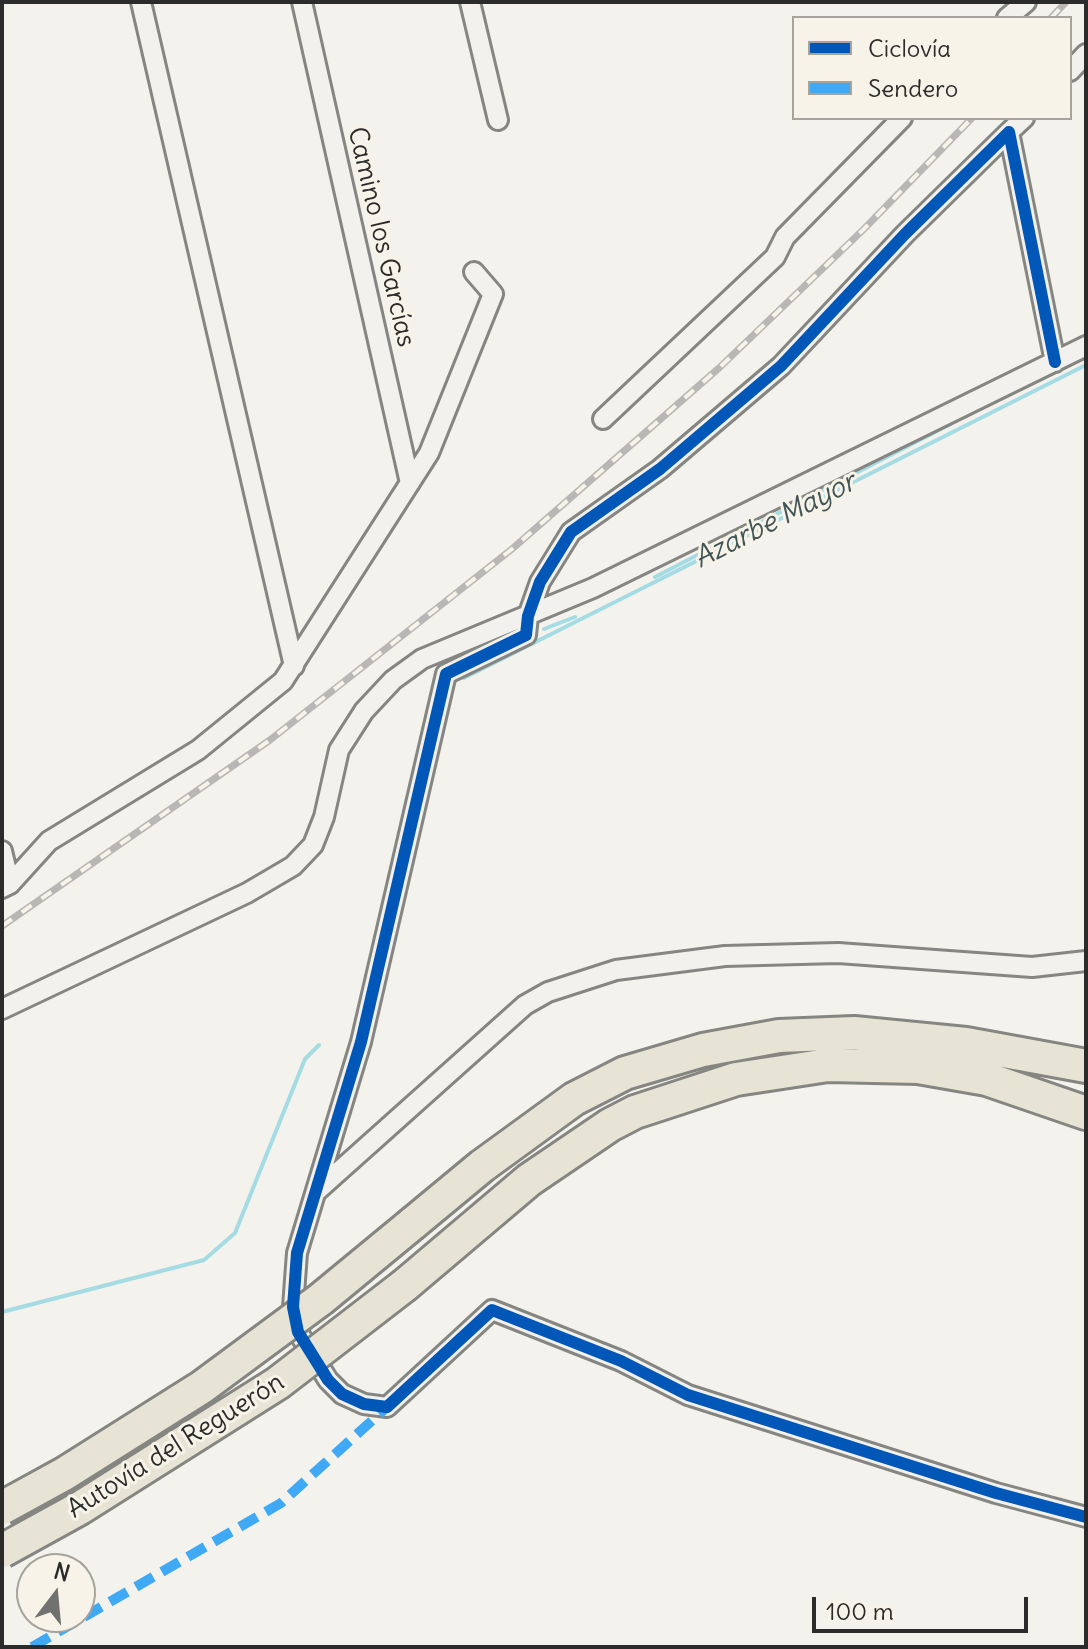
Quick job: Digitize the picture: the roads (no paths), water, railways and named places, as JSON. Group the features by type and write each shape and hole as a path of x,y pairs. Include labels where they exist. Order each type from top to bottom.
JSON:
{"highway":[{"name":"Autovía del Reguerón","path":"2,1508 64,1474 202,1387 309,1308 525,1133 597,1086 662,1060 730,1044 800,1034 877,1034 966,1044 1086,1066"},
{"name":"Autovía del Reguerón","path":"2,1551 92,1501 278,1383 405,1285 553,1162 635,1112 719,1083 782,1070 855,1064 918,1067 1013,1086 1086,1113"}],"street":[{"path":"141,2 294,666"},
{"name":"Camino los Garcías","path":"302,2 410,483"},
{"path":"470,2 498,120"},
{"path":"1009,16 1026,2"},
{"path":"1072,69 1086,54"},
{"path":"603,419 775,257 785,237 900,120"},
{"path":"1022,120 905,234 781,366 660,469 571,532 540,582 528,616 526,635 446,674 361,1042 293,1275 293,1307 298,1332 328,1380 342,1394 364,1404 387,1407 492,1310 621,1361 688,1395 996,1493 1086,1517"},
{"path":"1009,132 1055,362"},
{"path":"6,886 49,841 198,750 283,681 429,453 493,294 474,272"},
{"path":"2,1009 247,893 293,866 313,845 324,817 339,750 364,711 393,680 422,659 528,616 1086,346"},
{"path":"2,851 6,886"},
{"path":"316,1192 525,1005 548,992 616,970 725,956 802,954 906,957 1032,967 1086,961"}],"waterway":[{"path":"1014,392 1086,357"},
{"name":"Azarbe Mayor","path":"464,678 1086,365"},
{"path":"655,577 995,401"},
{"path":"544,629 575,617"},
{"path":"2,1312 204,1260 235,1233 305,1059 319,1045"}],"railway":[{"path":"1053,16 1066,2"},
{"path":"2,926 270,740 512,549 719,368 864,229 970,120"}]}
